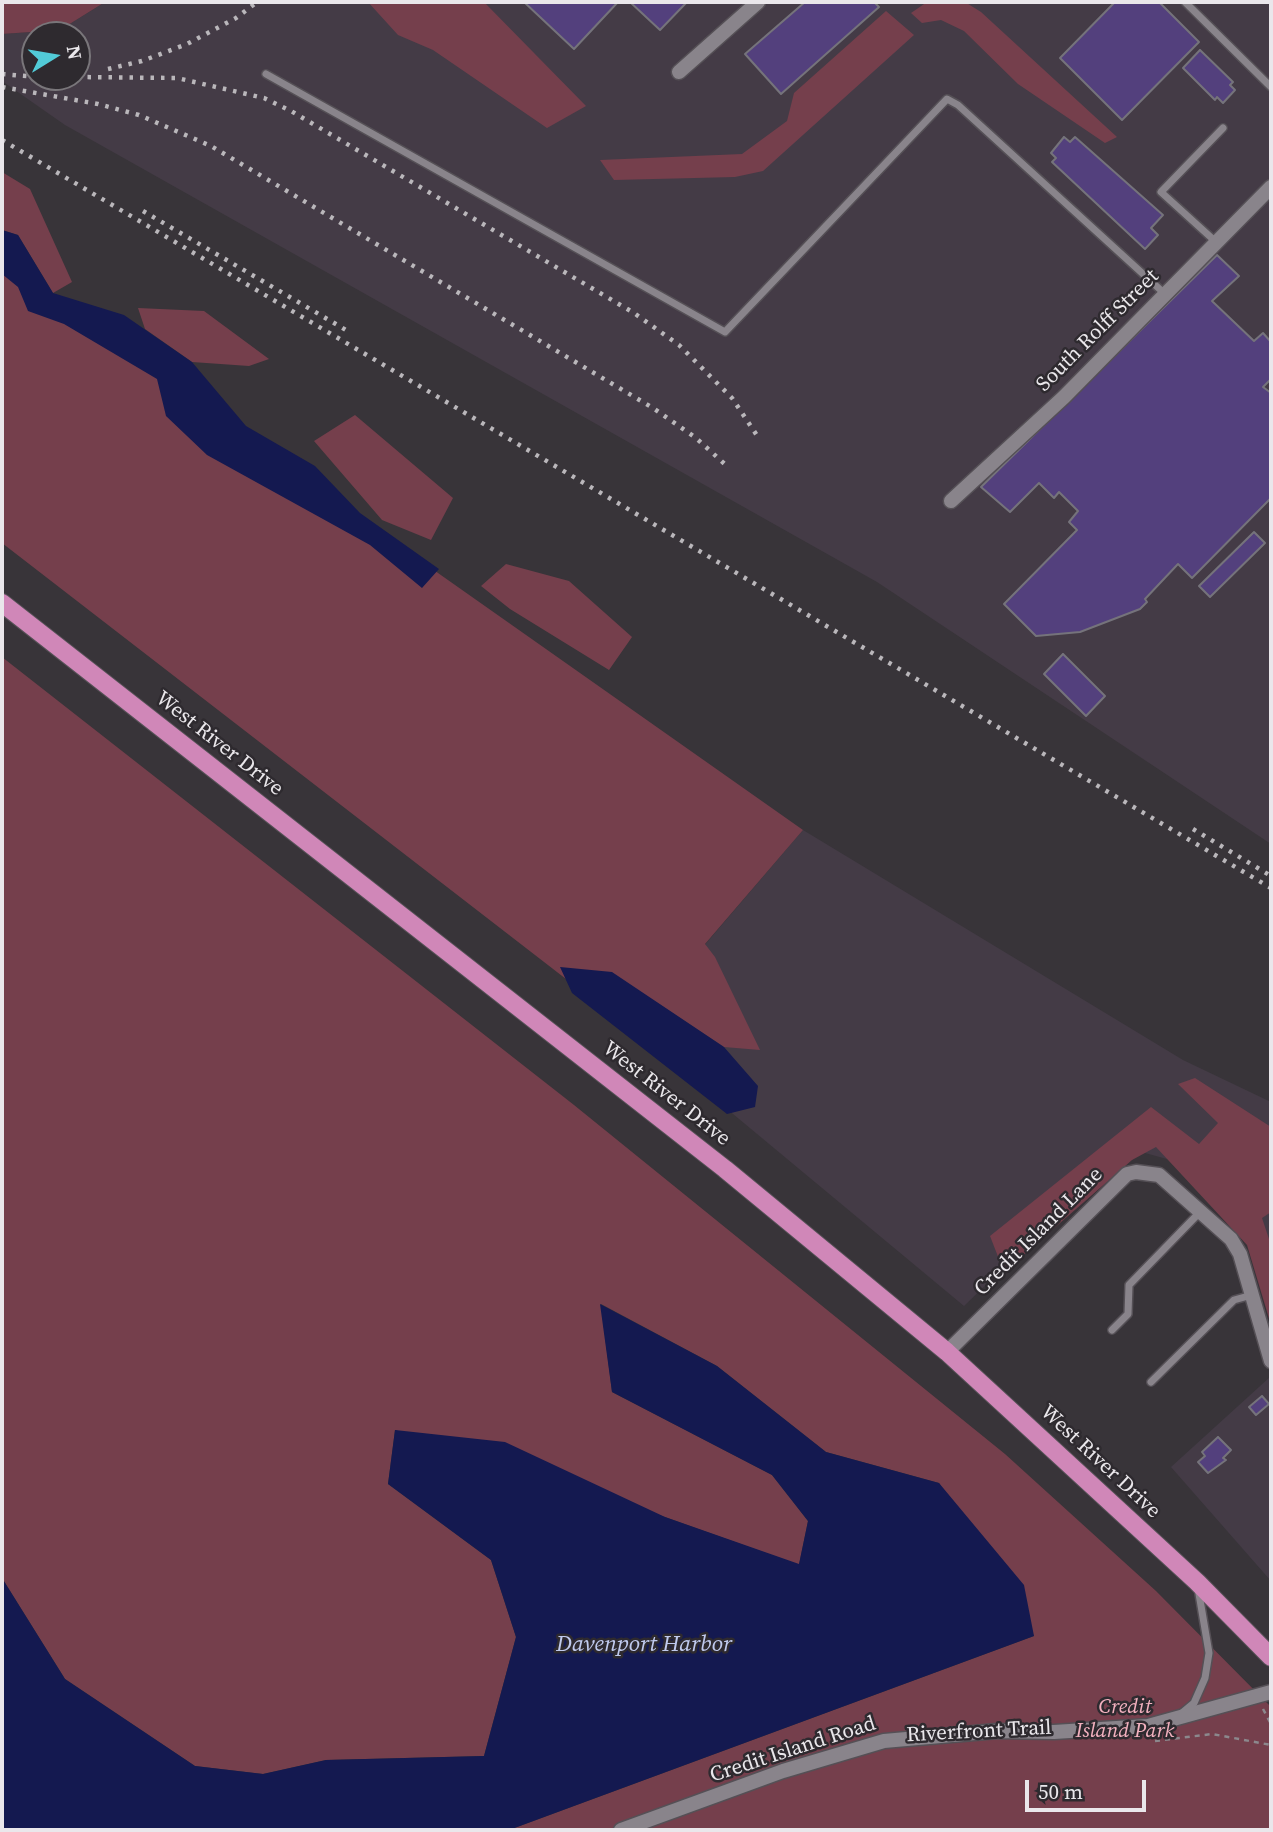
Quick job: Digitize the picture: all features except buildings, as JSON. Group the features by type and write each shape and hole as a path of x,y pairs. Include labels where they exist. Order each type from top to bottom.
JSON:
{"main road":[{"name":"West River Drive","path":"2,603 725,1169 947,1352 1197,1582 1271,1657"}],"street":[{"path":"679,72 758,2"},
{"name":"South Rolff Street","path":"951,501 1063,397 1271,187"},
{"name":"Credit Island Lane","path":"947,1352 1127,1174 1136,1172 1159,1175 1231,1239 1240,1254 1271,1361"},
{"name":"Credit Island Road","path":"621,1830 783,1771 884,1741 997,1731 1104,1730 1173,1720 1271,1692"}],"lane":[{"path":"1185,2 1271,87"},
{"path":"266,74 725,332 947,99 958,104 1165,294"},
{"path":"1216,242 1161,192 1223,128"},
{"path":"1112,1330 1128,1314 1129,1285 1200,1212"},
{"path":"1151,1382 1234,1300 1252,1295"},
{"path":"1173,1720 1194,1703 1205,1678 1209,1653 1197,1582"}],"path":[{"path":"1142,1741 1212,1734 1271,1745"}],"shaded area":[{"path":"105,2 1271,2 1271,844 877,582 65,125 2,81 2,34 21,33 21,91 91,91 91,21 74,21"},
{"path":"803,830 1183,1060 1271,1102 1271,1300 1257,1250 1185,1164 1127,1148 964,1306 632,1030"},
{"path":"1270,1377 1271,1381 1271,1581 1171,1467"}],"green space":[{"path":"2,2 105,2 74,21 21,21 21,33 2,34"},
{"path":"368,2 484,2 586,106 547,128 433,50 398,35"},
{"path":"927,2 965,2 981,12 1117,137 1105,143 1018,84 964,31 941,20 922,23 911,13"},
{"path":"886,11 914,35 763,171 735,177 614,180 600,160 742,154 787,121 794,93"},
{"path":"2,172 30,189 72,282 53,293 18,235 2,230"},
{"path":"2,266 803,830 705,944 715,957 760,1050 724,1047 656,1002 632,1030 2,543"},
{"path":"138,308 204,311 269,359 249,366 192,362 145,329"},
{"path":"355,415 453,498 431,540 382,520 314,441"},
{"path":"506,564 569,581 632,637 609,670 510,609 481,586"},
{"name":"Credit Island Park","path":"2,657 574,1105 1005,1454 1156,1591 1271,1707 1271,1830 509,1830 1034,1636 939,1483 826,1452 717,1366 601,1304 612,1392 772,1475 808,1521 799,1565 665,1517 395,1430 388,1484 491,1560 516,1637 484,1756 326,1760 263,1774 195,1766 65,1679 2,1578"},
{"path":"1195,1078 1271,1127 1271,1212 1262,1218 1271,1245 1271,1325 1247,1245 1156,1147 1132,1160 1004,1272 990,1236 1151,1107 1199,1144 1218,1123 1178,1084"}],"water":[{"path":"2,230 18,235 53,293 124,315 192,362 246,426 315,466 360,513 439,569 422,588 370,545 207,455 166,416 157,379 64,324 28,311 18,287 2,274"},
{"path":"560,967 612,972 724,1047 758,1086 755,1107 727,1114 572,993"},
{"name":"Davenport Harbor","path":"600,1304 717,1366 826,1452 939,1483 1024,1585 1034,1636 509,1830 2,1830 2,1578 65,1679 195,1766 263,1774 326,1760 484,1756 516,1637 491,1560 388,1484 395,1430 505,1442 665,1517 799,1564 808,1521 772,1475 612,1392"}],"railway":[{"path":"108,69 142,61 187,44 236,18 257,2"},
{"path":"2,74 21,76"},
{"path":"91,77 177,78 264,98 291,111 634,313 679,345 732,398 758,437"},
{"path":"2,87 98,104 139,115 211,146 653,408 696,438 728,467"},
{"path":"2,140 1271,888"},
{"path":"143,211 346,330"},
{"path":"1193,829 1271,876"}]}
